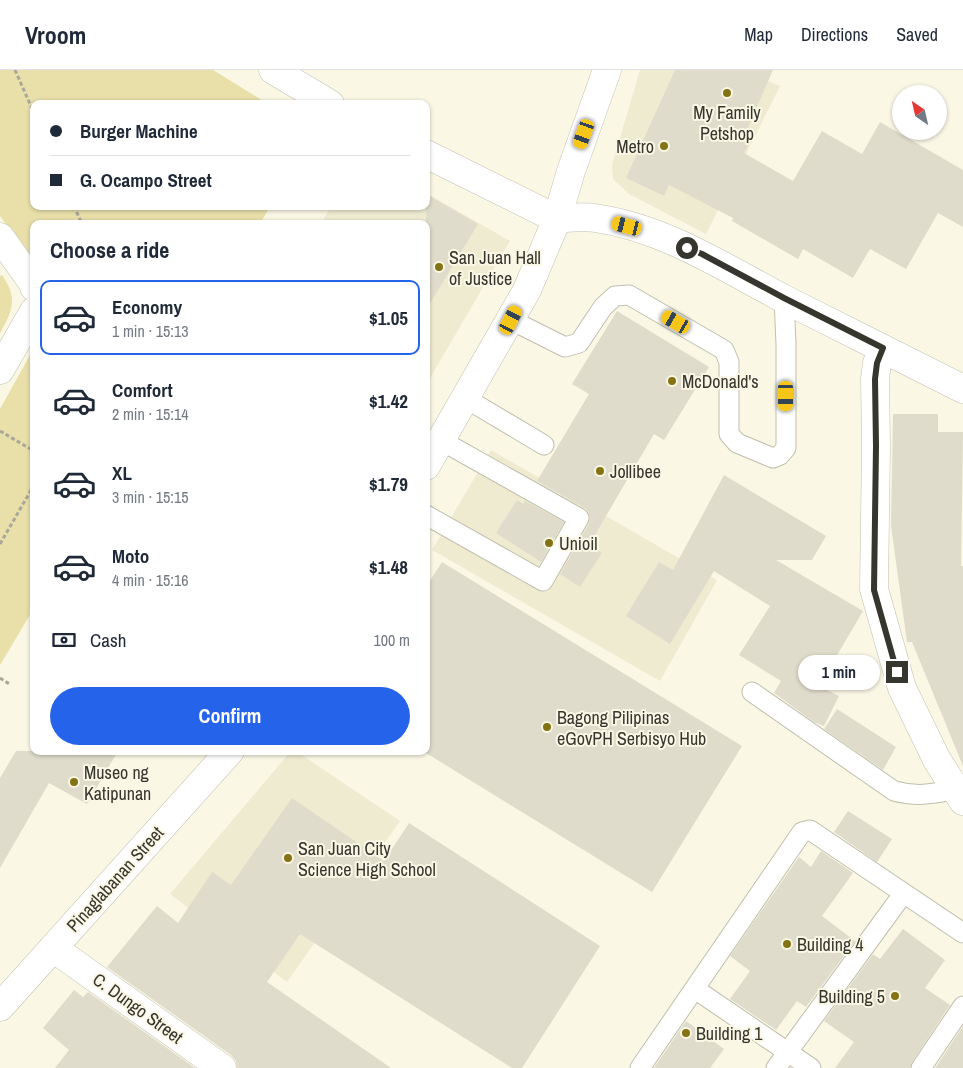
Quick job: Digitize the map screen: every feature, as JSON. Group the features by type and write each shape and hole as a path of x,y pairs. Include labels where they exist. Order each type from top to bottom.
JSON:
{"main road":[{"path":"273,70 323,100"},
{"path":"430,460 531,282 557,219 571,171 607,70"},
{"path":"430,156 557,219 593,218 644,230 702,254 963,389"},
{"path":"1,242 30,279"},
{"path":"0,370 30,318"},
{"path":"883,348 877,363 875,379 874,590 902,688 936,760 959,796"},
{"name":"Pinaglabanan Street","path":"0,1006 226,755"},
{"name":"C. Dungo Street","path":"53,948 222,1068"}],"lane":[{"path":"511,320 565,347 579,343 603,307 615,296 629,295 724,350 729,362 729,434 737,443 773,458 780,455 786,448 784,298"},
{"path":"465,398 544,445"},
{"path":"430,517 543,581 579,518 442,441"},
{"path":"752,692 894,791 910,795 959,796"},
{"path":"640,1068 802,832 806,830 810,830 963,933"},
{"path":"776,1068 903,894"},
{"path":"695,989 811,1068"},
{"path":"921,1068 963,1006"}],"path":[{"path":"15,70 30,103"},
{"path":"0,431 30,449"},
{"path":"0,544 30,492"},
{"path":"0,678 11,685"}],"shaded area":[{"path":"0,70 213,70 262,100 30,100 30,210 268,210 262,220 30,220 30,257 0,216"},
{"path":"640,70 743,70 780,86 706,234 629,194 613,179 612,165"},
{"name":"San Juan Hall of Justice","path":"430,195 510,241 430,378 430,220 323,220 329,210 430,210"},
{"path":"2,275 10,291 12,304 11,311 0,333 0,276"},
{"path":"30,355 30,615 0,665 0,409"},
{"path":"491,450 717,580 660,681 432,550"},
{"name":"San Juan City Science High School","path":"288,755 302,755 400,821 287,982 170,894"}],"building":[{"path":"675,70 773,70 743,139 750,142 744,153 793,181 822,131 862,154 880,122 892,129 892,140 911,140 963,170 963,227 938,213 906,269 870,249 853,278 803,249 798,259 732,221 733,218 669,185 664,196 626,178"},
{"name":"San Juan Hall of Justice","path":"430,196 478,224 430,303 430,220 426,220 426,210 430,210"},
{"path":"617,311 709,367 664,440 654,434 589,545 602,553 580,587 560,574 589,524 589,513 585,508 537,481 589,394 572,384"},
{"path":"893,414 938,414 938,432 963,432 961,566 963,566 963,766 912,642 907,642 891,526"},
{"path":"724,475 826,536 812,560 776,560 863,611 819,686 839,696 824,726 814,722 774,693 781,681 739,655 770,606 714,571 670,644 626,616 659,562 673,570"},
{"path":"517,500 523,504 525,501 564,522 541,562 496,533"},
{"path":"442,562 742,746 652,892 429,755 430,581"},
{"path":"837,709 896,747 883,770 824,729"},
{"path":"16,751 30,751 30,755 116,755 87,804 49,783 0,868 0,778"},
{"path":"292,798 384,861 409,823 600,946 522,1068 512,1068 300,934 267,982 391,1068 237,1068 236,1061 231,1055 107,967 157,906 178,923 212,872 231,885"},
{"path":"848,811 892,839 877,862 834,832"},
{"name":"Building 4","path":"821,851 853,873 822,916 855,941 806,1007 797,1001 776,1030 730,999 750,971 730,956 799,857 811,867"},
{"name":"Building 5","path":"903,929 945,960 925,988 950,1005 912,1062 910,1068 835,1068 854,1042 824,1021 873,954 880,959"},
{"path":"74,990 83,997 88,992 195,1068 55,1068 69,1050 43,1028"},
{"name":"Building 1","path":"686,1021 724,1049 710,1068 654,1068"},
{"path":"963,1026 963,1068 935,1068"}],"place":[{"name":"My Family Petshop","path":"727,93"},
{"name":"Metro","path":"664,146"},
{"name":"San Juan Hall of Justice","path":"439,267"},
{"name":"McDonald's","path":"672,381"},
{"name":"Jollibee","path":"600,471"},
{"name":"Unioil","path":"549,543"},
{"name":"Bagong Pilipinas eGovPH Serbisyo Hub","path":"547,727"},
{"name":"Museo ng Katipunan","path":"74,782"},
{"name":"San Juan City Science High School","path":"288,858"},
{"name":"Building 4","path":"787,944"},
{"name":"Building 5","path":"895,996"},
{"name":"Building 1","path":"686,1033"}],"route":[{"path":"687,248 883,348 877,363 875,379 874,590 897,672"}]}
